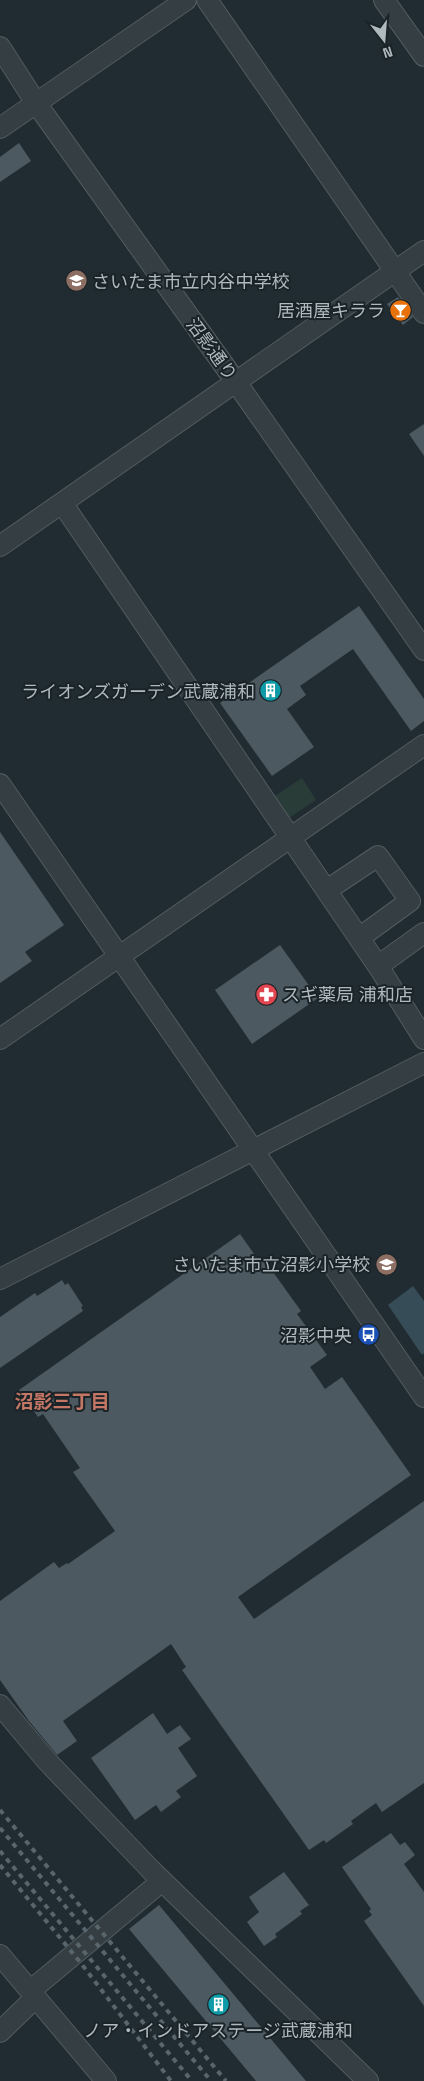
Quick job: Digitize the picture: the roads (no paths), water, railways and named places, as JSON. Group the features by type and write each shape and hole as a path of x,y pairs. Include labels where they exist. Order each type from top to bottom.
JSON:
{"street":[{"path":"0,128 186,0"},
{"path":"207,0 424,312"},
{"path":"384,0 424,56"},
{"name":"沼影通り","path":"0,47 36,103 236,382 424,650"},
{"path":"0,546 424,251"},
{"path":"62,503 327,890 424,1039"},
{"path":"0,1040 424,745"},
{"path":"0,784 424,1397"},
{"path":"327,890 378,856 410,901 359,938"},
{"path":"378,966 424,933"},
{"path":"0,1279 424,1063"},
{"path":"0,1705 47,1761 162,1881 368,2081"},
{"path":"0,2032 33,1994 162,1881"},
{"path":"0,1955 106,2081"}],"water":[{"path":"413,1286 424,1301 424,1353 422,1355 388,1305"}],"railway":[{"path":"0,1810 226,2081"},
{"path":"0,1828 211,2081"},
{"path":"0,1851 192,2081"},
{"path":"0,1865 80,1962 171,2081"}],"place":[{"name":"さいたま市立内谷中学校","path":"76,281"},
{"name":"居酒屋キララ","path":"401,310"},
{"name":"ライオンズガーデン武蔵浦和","path":"271,691"},
{"name":"スギ薬局 浦和店","path":"266,994"},
{"name":"さいたま市立沼影小学校","path":"386,1264"},
{"name":"沼影中央","path":"368,1335"},
{"name":"ノア・インドアステージ武蔵浦和","path":"218,2005"}],"district":[{"name":"沼影三丁目","path":"62,1401"}]}
